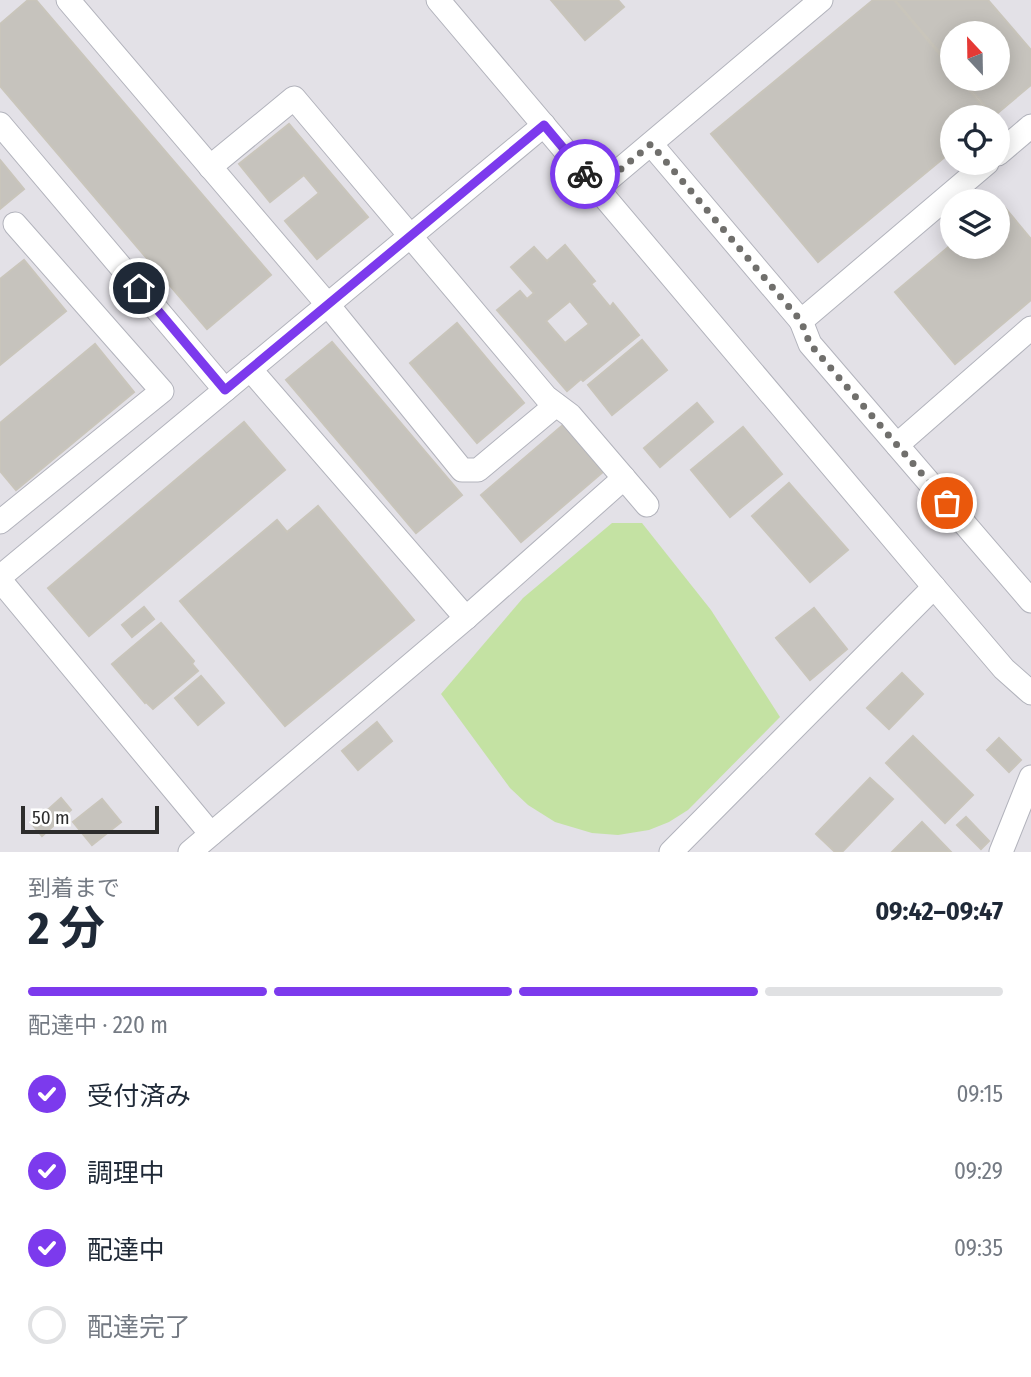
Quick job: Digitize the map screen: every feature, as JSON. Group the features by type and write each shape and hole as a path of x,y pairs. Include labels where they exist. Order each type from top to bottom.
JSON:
{"street":[{"path":"68,0 327,305 462,470 478,470 556,405"},
{"path":"438,0 1004,669 1031,694"},
{"path":"597,189 821,0"},
{"path":"210,167 294,99 546,397 570,415 648,505"},
{"path":"0,124 225,390"},
{"path":"211,835 0,579 544,125"},
{"path":"1010,144 1031,126"},
{"path":"651,144 801,321 810,344 1031,601"},
{"path":"801,321 973,175"},
{"path":"2,517 162,391 15,225"},
{"path":"897,445 1031,328"},
{"path":"250,369 466,618"},
{"path":"190,852 466,618 624,478"},
{"path":"671,852 934,587"},
{"path":"1002,852 1031,777"}],"shaded area":[{"path":"0,0 1031,0 1031,852 0,852"}],"green space":[{"path":"612,523 642,523 711,610 780,717 688,810 649,830 618,835 592,833 555,822 528,805 510,788 441,694 523,598"}],"building":[{"path":"28,0 36,0 271,275 207,329 0,86 0,24"},
{"path":"551,0 618,0 624,7 585,40"},
{"path":"873,0 894,0 940,55 940,91 970,91 982,105 940,105 940,161 818,262 711,134"},
{"path":"895,0 988,0 1006,21 940,21 940,53"},
{"path":"1010,26 1031,50 1031,85 1007,105 984,105 972,91 1010,91"},
{"path":"289,124 368,217 317,259 285,221 319,193 304,175 270,202 239,164"},
{"path":"0,160 24,189 0,209"},
{"path":"1010,214 1031,239 1031,300 955,364 895,292 940,254 940,259 1010,259"},
{"path":"565,245 595,281 591,284 610,307 613,303 639,335 567,391 497,310 520,291 527,299 534,293 511,267 534,247 547,261","holes":["570,301 589,324 565,343 546,321"]},
{"path":"24,260 66,311 0,365 0,279"},
{"path":"457,323 524,403 477,443 410,363"},
{"path":"642,340 667,370 612,415 588,385"},
{"path":"332,342 462,495 416,533 286,380"},
{"path":"95,344 134,392 16,490 0,471 0,423"},
{"path":"697,403 713,422 660,467 644,448"},
{"path":"244,422 285,470 89,636 48,588"},
{"path":"563,425 603,472 521,542 481,495"},
{"path":"743,427 782,474 730,517 691,470"},
{"path":"789,483 848,550 810,582 752,516"},
{"path":"318,506 414,620 285,726 180,601 277,520 287,532"},
{"path":"144,607 154,619 132,637 122,625"},
{"path":"814,608 847,649 810,680 776,638"},
{"path":"161,623 194,661 192,664 198,671 153,709 112,664"},
{"path":"902,673 923,694 889,729 867,708"},
{"path":"201,676 224,703 198,725 175,698"},
{"path":"377,722 392,741 358,770 342,751"},
{"path":"913,736 973,795 945,823 886,763"},
{"path":"999,738 1021,760 1009,772 987,750"},
{"path":"870,778 893,799 842,852 835,852 816,834"},
{"path":"61,798 71,810 42,836 32,824"},
{"path":"102,799 121,822 92,845 73,822"},
{"path":"966,817 989,841 981,849 957,825"},
{"path":"922,822 951,852 892,852"}],"way so far":[{"path":"585,174 597,189 651,144 801,321 810,344 947,503"}],"route":[{"path":"139,288 225,390 544,125 585,174"}]}
